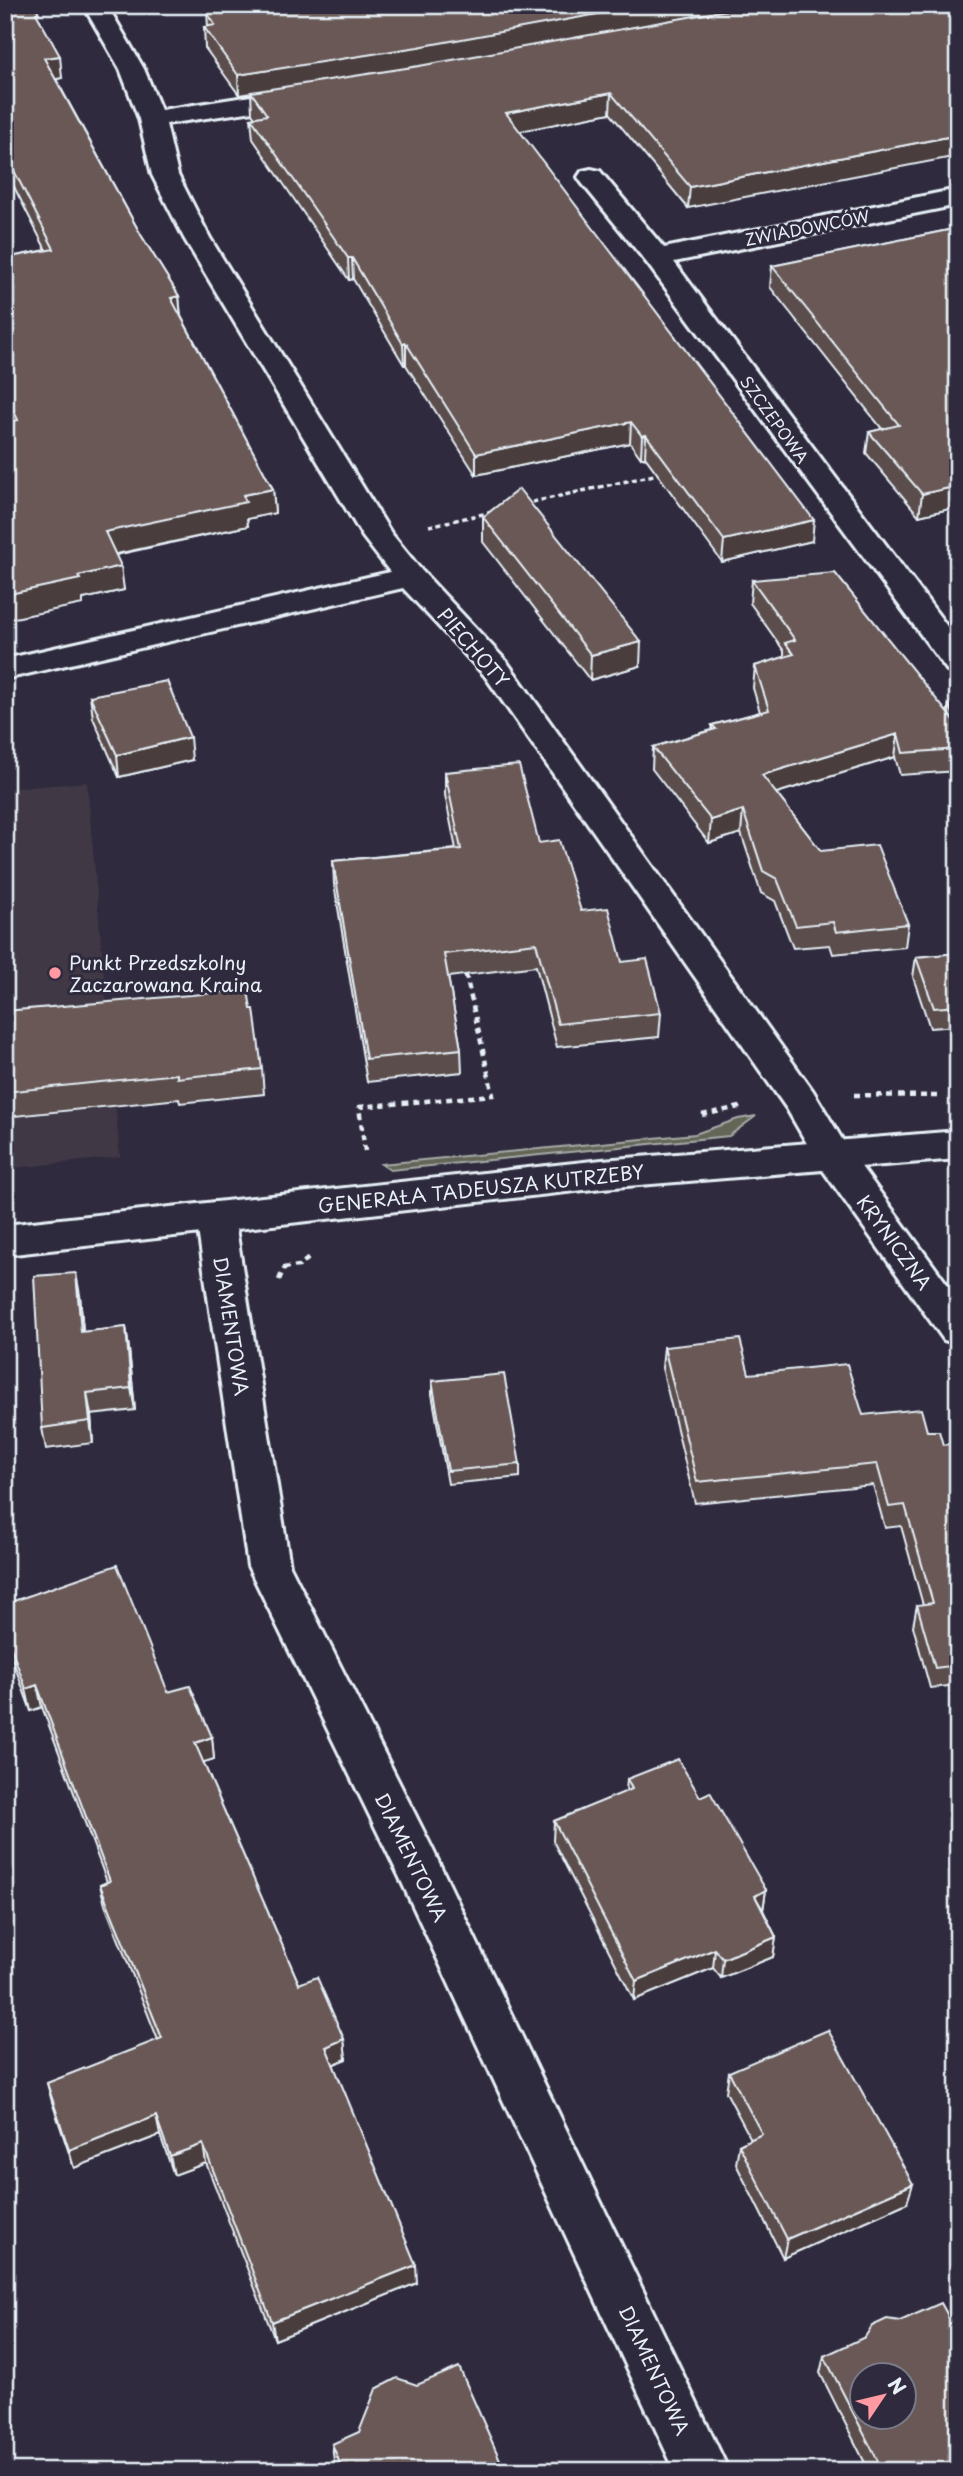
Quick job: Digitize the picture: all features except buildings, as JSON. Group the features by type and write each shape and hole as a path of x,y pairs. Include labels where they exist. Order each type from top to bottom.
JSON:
{"street":[{"name":"PIECHOTY","path":"95,5 132,69 152,119 165,175 197,238 379,537 411,577 496,668 800,1100 833,1156"},
{"path":"152,119 328,92"},
{"name":"SZCZEPOWA","path":"591,177 656,257 958,663"},
{"name":"ZWIADOWCÓW","path":"656,257 958,197"},
{"path":"5,669 411,577"},
{"name":"GENERAŁA TADEUSZA KUTRZEBY","path":"5,1240 602,1174 958,1145"},
{"name":"KRYNICZNA","path":"833,1156 958,1329"},
{"name":"DIAMENTOWA","path":"215,1216 270,1566 420,1873 703,2471"}],"path":[{"path":"517,506 675,470"},
{"path":"379,537 504,509"},
{"path":"371,1200 359,1107 493,1095 463,962"},
{"path":"873,1094 949,1096"}],"shaded area":[{"name":"Punkt Przedszkolny Zaczarowana Kraina","path":"87,782 120,1157 5,1169 5,789"}],"green space":[{"path":"756,1116 729,1136 390,1170 381,1164 695,1134 738,1119"}],"place":[{"name":"Punkt Przedszkolny Zaczarowana Kraina","path":"55,973"}]}
